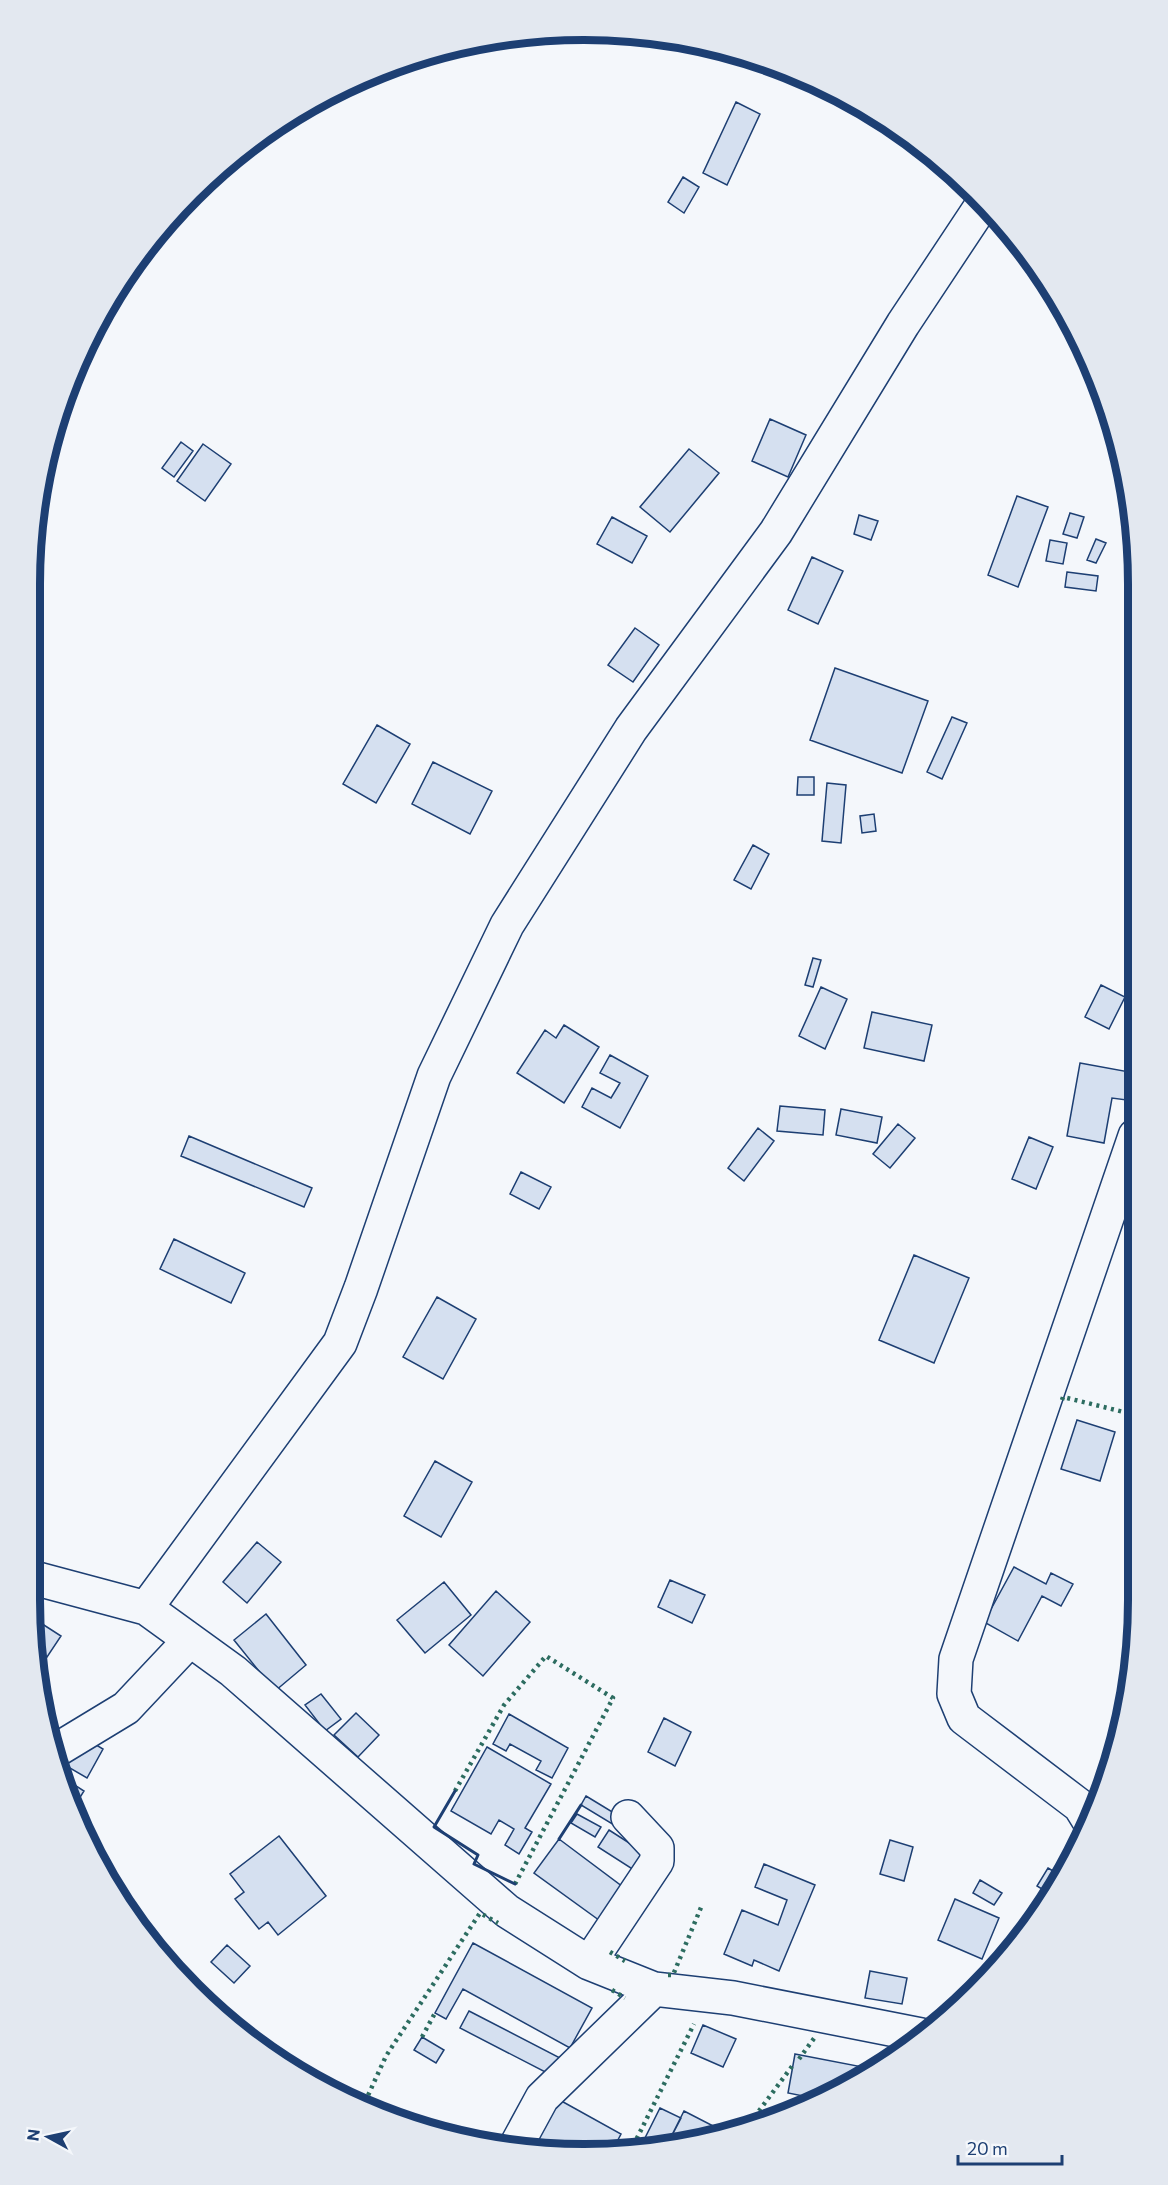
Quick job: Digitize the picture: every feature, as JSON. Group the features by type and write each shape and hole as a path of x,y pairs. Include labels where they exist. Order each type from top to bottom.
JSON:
{"street":[{"path":"146,1608 340,1343 434,1076 507,925 631,729 777,532 903,324 978,211"},
{"path":"1084,1813 1080,1806 964,1718 954,1694 956,1659 1128,1156"},
{"path":"40,1580 146,1608 233,1671 507,1911 589,1963 654,1989 733,1998 913,2033"},
{"path":"61,1748 126,1708 190,1640"},
{"path":"589,1963 657,1861 657,1848 628,1817"},
{"path":"519,2141 542,2098 654,1989"}],"building":[{"path":"736,102 760,114 727,185 703,173"},
{"path":"683,177 699,187 684,213 668,202"},
{"path":"770,419 806,435 788,477 752,461"},
{"path":"181,442 193,451 174,477 162,468"},
{"path":"203,444 231,464 205,501 177,481"},
{"path":"689,449 719,473 670,532 640,507"},
{"path":"1017,496 1048,507 1018,587 988,575"},
{"path":"1070,513 1084,517 1077,538 1063,534"},
{"path":"859,515 878,521 871,540 854,534"},
{"path":"612,517 647,536 632,563 597,544"},
{"path":"1096,539 1106,543 1096,563 1087,560"},
{"path":"1050,540 1067,543 1063,564 1046,561"},
{"path":"812,557 843,571 818,624 788,610"},
{"path":"1067,572 1098,576 1096,591 1065,587"},
{"path":"635,628 659,645 633,682 608,665"},
{"path":"835,668 928,701 902,773 810,740"},
{"path":"952,717 967,723 942,779 927,772"},
{"path":"377,725 410,744 376,803 343,784"},
{"path":"433,762 492,791 470,834 412,804"},
{"path":"798,777 814,777 814,795 797,795"},
{"path":"827,783 846,785 841,843 822,841"},
{"path":"874,814 876,831 862,833 860,816"},
{"path":"753,845 769,854 751,889 734,880"},
{"path":"813,958 821,960 813,987 805,985"},
{"path":"1101,985 1125,997 1109,1029 1085,1017"},
{"path":"821,987 847,999 825,1049 799,1036"},
{"path":"872,1012 932,1025 924,1061 864,1048"},
{"path":"564,1025 599,1047 564,1103 517,1073 545,1030 556,1038"},
{"path":"610,1055 648,1076 620,1128 582,1107 592,1088 611,1098 620,1083 600,1073"},
{"path":"1080,1063 1128,1072 1128,1100 1112,1098 1104,1143 1067,1136"},
{"path":"780,1106 825,1110 823,1135 777,1131"},
{"path":"841,1109 882,1117 877,1143 836,1135"},
{"path":"898,1124 915,1138 890,1168 873,1154"},
{"path":"758,1128 774,1141 744,1181 728,1168"},
{"path":"189,1136 312,1188 304,1207 181,1156"},
{"path":"1029,1137 1053,1147 1036,1189 1012,1179"},
{"path":"521,1172 551,1187 539,1209 510,1194"},
{"path":"174,1239 245,1273 231,1303 160,1269"},
{"path":"914,1255 969,1278 934,1363 879,1340"},
{"path":"437,1297 476,1319 443,1379 403,1357"},
{"path":"1077,1420 1115,1432 1100,1481 1061,1469"},
{"path":"435,1461 472,1482 441,1537 404,1516"},
{"path":"257,1542 281,1562 247,1603 223,1582"},
{"path":"1014,1567 1046,1584 1051,1573 1073,1584 1061,1606 1042,1596 1018,1641 984,1622"},
{"path":"670,1580 705,1595 692,1623 658,1607"},
{"path":"444,1582 471,1615 425,1653 397,1620"},
{"path":"496,1591 530,1622 483,1676 449,1645"},
{"path":"266,1614 306,1665 275,1691 234,1640"},
{"path":"41,1623 61,1636 47,1657 44,1655"},
{"path":"321,1694 341,1719 325,1731 305,1705"},
{"path":"356,1713 379,1735 358,1757 334,1735"},
{"path":"509,1714 568,1748 552,1778 536,1770 541,1761 510,1744 506,1751 493,1744"},
{"path":"664,1718 691,1732 675,1766 648,1752"},
{"path":"65,1726 103,1749 87,1778 66,1766 60,1745"},
{"path":"487,1747 551,1784 525,1828 532,1832 519,1854 505,1845 514,1829 499,1820 491,1834 451,1811"},
{"path":"72,1783 84,1791 78,1800"},
{"path":"586,1796 619,1816 614,1825 581,1805"},
{"path":"577,1814 601,1827 595,1837 571,1823"},
{"path":"609,1830 648,1855 637,1872 598,1847"},
{"path":"279,1836 326,1896 278,1935 268,1922 259,1929 235,1899 244,1892 230,1874"},
{"path":"559,1839 627,1890 603,1923 534,1873"},
{"path":"890,1840 913,1847 904,1881 880,1874"},
{"path":"764,1864 815,1885 779,1971 754,1960 752,1966 724,1954 742,1910 778,1925 787,1900 755,1887"},
{"path":"1048,1868 1055,1872 1044,1890 1037,1886"},
{"path":"980,1880 1002,1893 994,1905 973,1893"},
{"path":"955,1899 999,1918 982,1959 938,1940"},
{"path":"473,1943 592,2008 570,2048 463,1989 446,2019 435,2013"},
{"path":"227,1945 250,1966 234,1983 211,1962"},
{"path":"870,1971 907,1978 902,2004 865,1998"},
{"path":"469,2011 562,2059 553,2076 460,2028"},
{"path":"703,2025 736,2039 723,2067 691,2053"},
{"path":"422,2037 444,2050 436,2063 414,2050"},
{"path":"795,2054 864,2067 806,2097 788,2093"},
{"path":"556,2098 621,2134 616,2143 532,2142"},
{"path":"660,2108 681,2118 671,2137 644,2141"},
{"path":"684,2111 717,2128 690,2134 671,2137"}],"hedge":[{"path":"1062,1400 1063,1397 1128,1413"},
{"path":"455,1791 504,1705 546,1656 613,1698 515,1884"},
{"path":"668,1975 673,1975 702,1905"},
{"path":"367,2099 386,2056 480,1913 498,1923"},
{"path":"610,1952 625,1961"},
{"path":"612,1990 625,1998"},
{"path":"422,2037 435,2013"},
{"path":"635,2142 694,2024"},
{"path":"799,2059 815,2037"},
{"path":"754,2117 793,2065"}],"wall":[{"path":"455,1791 434,1827 478,1855 474,1864 515,1884"},
{"path":"559,1839 581,1805"}]}
